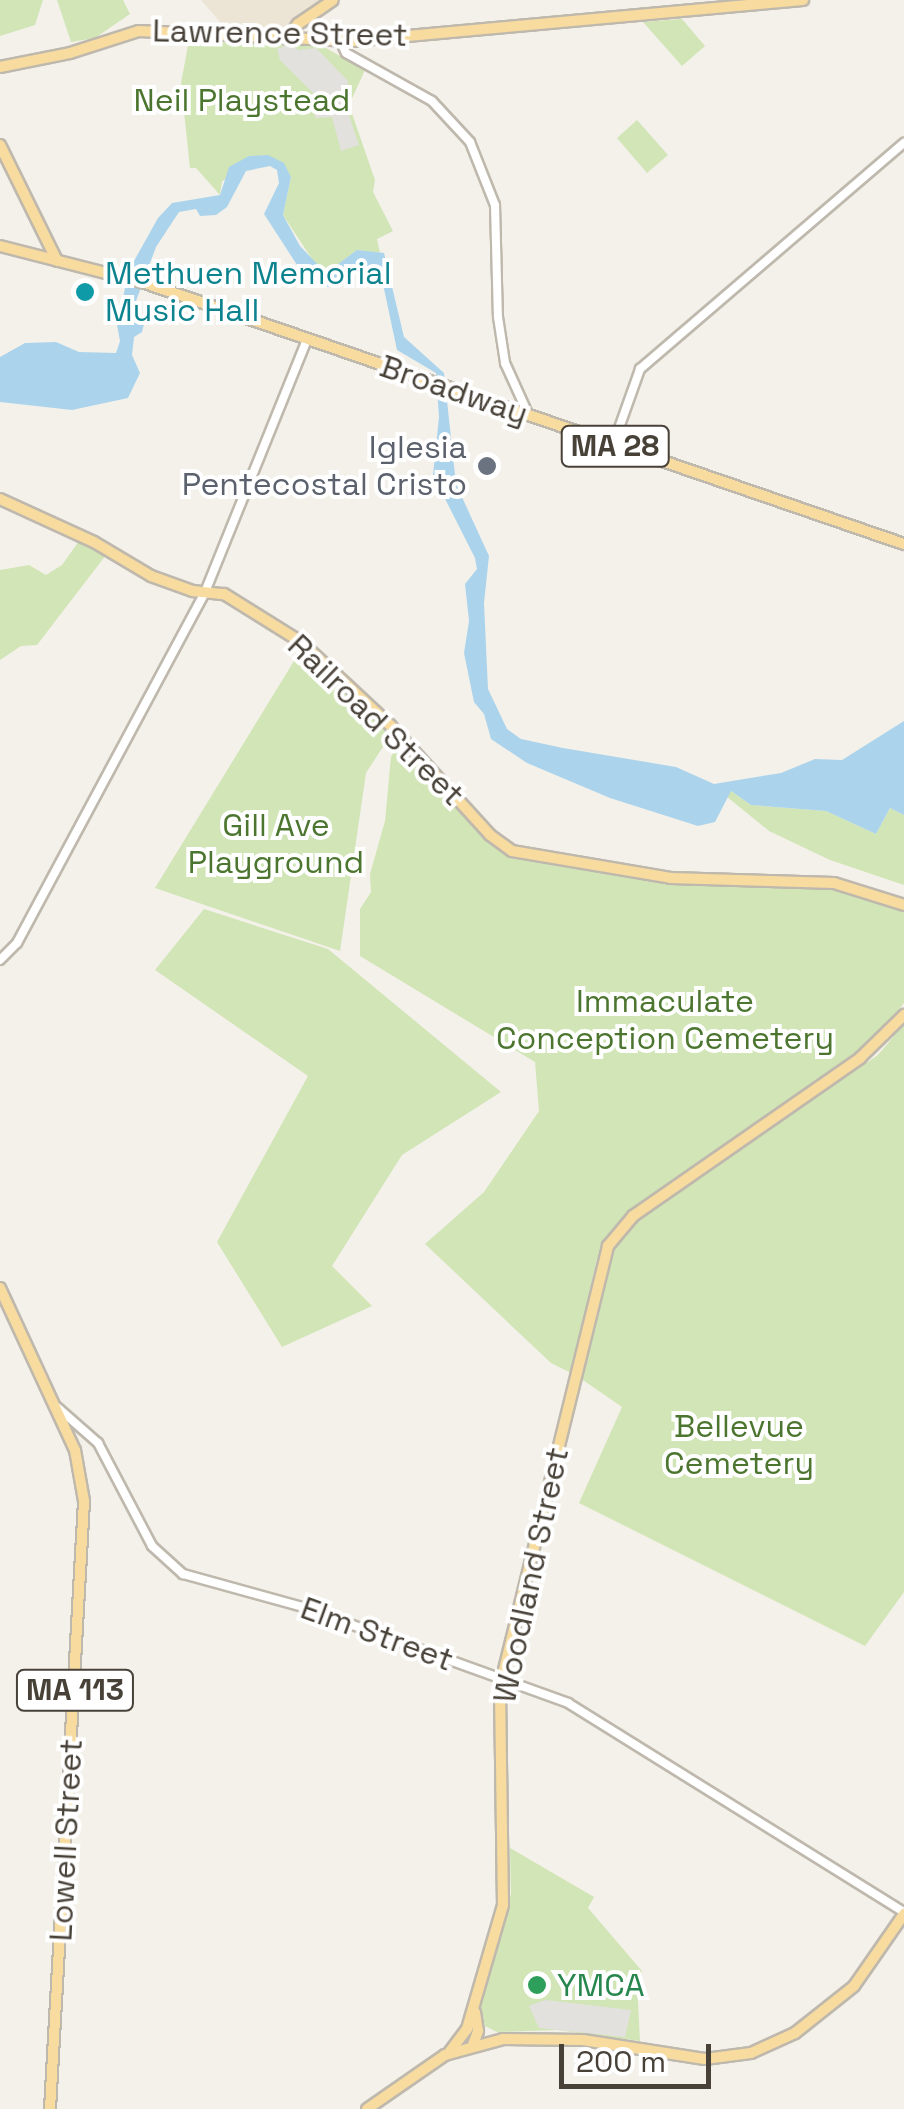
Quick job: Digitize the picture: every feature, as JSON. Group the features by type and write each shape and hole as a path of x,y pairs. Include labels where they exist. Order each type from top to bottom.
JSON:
{"main road":[{"path":"287,39 302,21 332,0"},
{"name":"Lawrence Street","path":"0,67 70,53 138,32 346,40 803,0"},
{"path":"300,39 302,21"},
{"path":"0,145 56,260"},
{"path":"35,255 39,225"},
{"name":"Broadway","path":"0,246 145,283 904,544"},
{"name":"Railroad Street","path":"0,499 94,542 151,576 224,594 248,607 318,657 440,775 490,835 512,851 638,874 834,883 904,904"},
{"name":"Woodland Street","path":"448,2054 472,2026 506,1892 502,1679 602,1262 617,1232 633,1216 860,1058 904,1015"},
{"name":"Lowell Street","path":"0,1288 79,1463 84,1528 50,2109"},
{"path":"367,2109 448,2054 497,2040 583,2040 704,2058 750,2053 794,2033 854,1986 904,1913"},
{"path":"472,2026 497,2040"},
{"path":"472,2026 474,2045"}],"street":[{"path":"346,40 351,55 432,101 462,132 478,156 494,205 498,317 505,363 528,416"},
{"path":"613,445 640,368 904,143"},
{"path":"0,960 16,943 217,568 308,339"},
{"name":"Elm Street","path":"54,1406 98,1443 152,1546 183,1574 304,1607 568,1703 904,1913"}],"shaded area":[{"path":"201,0 321,0 281,32 226,29"},
{"path":"287,45 299,50 316,48 348,81 345,104 359,145 341,151 332,117 315,118 314,94 280,60 277,49"},
{"path":"545,2000 631,2010 625,2037 539,2028 529,2006"}],"green space":[{"path":"0,0 43,0 35,25 0,36"},
{"path":"57,0 123,0 130,14 95,38 71,42"},
{"path":"682,19 705,46 682,66 643,22"},
{"name":"Neil Playstead","path":"189,40 324,47 365,70 349,105 375,180 373,192 393,231 377,239 380,253 357,250 327,273 316,265 283,215 291,177 268,155 222,181 220,195 196,168 190,168 181,83"},
{"path":"637,120 668,155 647,173 617,138"},
{"path":"79,541 106,555 37,645 21,646 0,660 0,570 29,565 46,575 62,565"},
{"name":"Gill Ave Playground","path":"302,648 392,733 366,773 340,951 155,888"},
{"name":"Immaculate Conception Cemetery","path":"400,739 509,854 539,863 817,884 904,907 904,1003 874,1041 627,1213 613,1228 597,1259 571,1373 551,1363 425,1244 484,1192 539,1111 535,1062 360,956 360,909 371,892 370,874 385,821 391,757"},
{"path":"731,791 751,805 826,811 876,834 890,808 904,815 904,885 830,860 769,831 726,796"},
{"path":"204,909 328,949 501,1092 402,1155 332,1266 372,1306 282,1347 217,1242 308,1076 155,970"},
{"name":"Bellevue Cemetery","path":"904,1024 904,1592 865,1646 579,1503 622,1407 580,1378 611,1251 621,1235 645,1213 878,1055"},
{"name":"YMCA","path":"510,1848 594,1897 588,1908 642,1971 637,1980 640,2041 557,2030 497,2032 485,2026 480,2002 511,1894"}],"water":[{"path":"268,155 284,163 291,177 283,215 300,246 326,273 357,250 384,253 404,337 444,373 456,484 489,556 484,603 488,689 507,729 521,739 676,767 714,784 781,773 815,759 842,760 904,721 904,815 890,808 876,834 826,811 751,805 731,791 715,822 698,826 610,798 527,763 491,739 484,714 474,702 464,653 469,621 465,584 477,569 475,558 433,475 439,417 436,373 397,350 383,284 372,266 350,266 328,287 310,285 264,214 279,183 277,170 270,166 246,171 227,207 216,215 200,216 196,209 179,212 156,247 136,301 140,308 138,319 144,324 142,332 134,337 132,355 140,373 128,398 72,410 0,402 0,357 25,343 56,342 79,352 116,353 120,341 117,325 129,270 158,218 172,203 220,195 229,167 249,156"}],"place":[{"name":"Methuen Memorial Music Hall","path":"85,292"},
{"name":"Iglesia Pentecostal Cristo","path":"487,466"},
{"name":"YMCA","path":"537,1985"}]}
